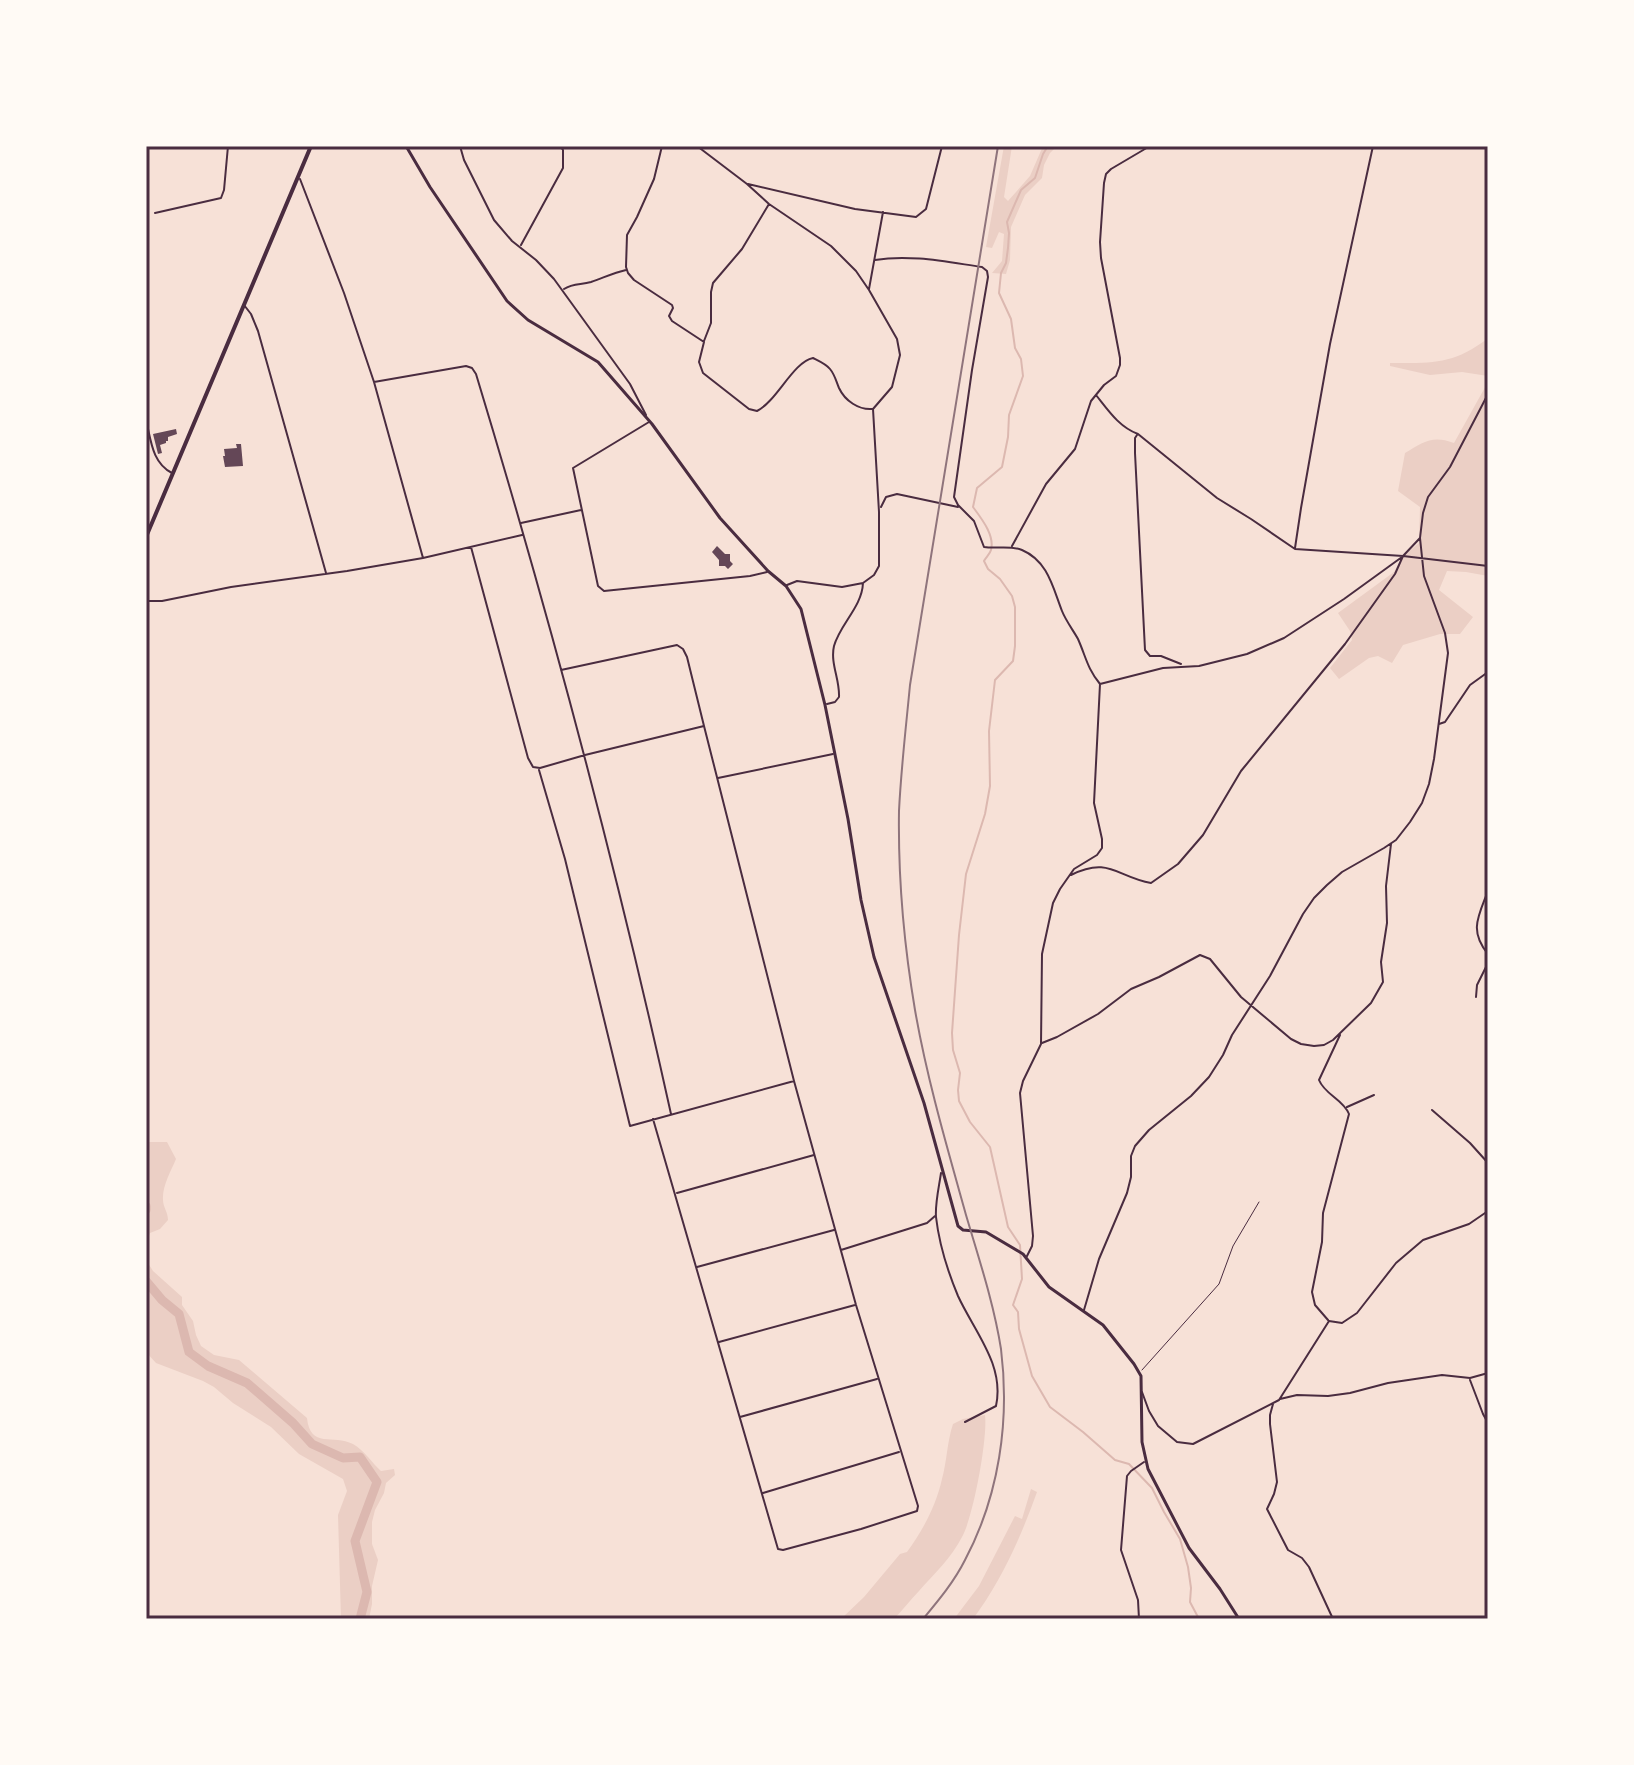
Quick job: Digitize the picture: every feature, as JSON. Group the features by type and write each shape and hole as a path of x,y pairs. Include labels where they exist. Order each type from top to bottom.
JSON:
{"main road":[{"path":"146,537 311,146"}],"street":[{"path":"155,213 221,198 228,146"},
{"path":"406,146 507,301 528,320 598,362 649,420 720,518 768,571 786,586 801,609 825,705 874,957 924,1103 958,1226 965,1231 983,1232 1017,1249 1049,1287 1108,1331 1140,1372 1145,1461 1189,1548 1239,1619"},
{"path":"460,146 494,220 512,241 546,269 630,384 649,420"},
{"path":"520,247 563,168 563,150 560,146"},
{"path":"662,146 654,179 626,237 627,270 634,280 673,306 669,316 672,321 704,342"},
{"path":"697,146 769,204 831,246 856,271 897,339 900,355 892,387 873,409 879,566 874,575 863,583 842,587 797,581 786,586"},
{"path":"747,184 855,209 916,217 926,209 942,146"},
{"path":"1012,547 1046,484 1076,448 1096,395 1116,376 1120,361 1101,252 1104,183 1111,169 1150,146"},
{"path":"1295,549 1327,358 1373,146"},
{"path":"298,176 344,293 374,382 423,558"},
{"path":"769,204 742,249 713,283 711,325 699,362 703,373 755,411 762,409 802,363 811,358 831,371 846,398 862,408 873,409"},
{"path":"869,290 883,212"},
{"path":"875,260 896,257 916,259 982,267 988,272 955,501 973,518 981,542 987,548 1012,547 1031,555 1046,571 1089,671 1100,684 1094,803 1102,848 1097,855 1078,866 1053,903 1043,947 1041,1044 1023,1081 1019,1099 1033,1238 1025,1256"},
{"path":"562,290 573,284 589,283 627,270"},
{"path":"244,305 258,331 326,574"},
{"path":"374,382 462,366 472,368 477,377 585,755 671,1114"},
{"path":"1084,1311 1099,1259 1127,1193 1135,1146 1205,1082 1317,894 1342,872 1391,844 1422,803 1434,759 1448,648 1424,576 1420,538 1423,513 1426,501 1453,462 1488,394"},
{"path":"1096,395 1128,430 1138,434 1217,498 1295,549 1403,556 1488,566"},
{"path":"146,420 156,460 173,473"},
{"path":"649,420 573,468 598,586 604,591 750,576 768,571"},
{"path":"1138,434 1135,453 1145,651 1150,656 1160,655 1186,665"},
{"path":"879,512 885,498 897,494 960,508"},
{"path":"520,524 582,510"},
{"path":"146,601 162,601 223,588 423,558 523,535"},
{"path":"1100,684 1163,668 1199,666 1247,654 1284,638 1403,556 1420,538"},
{"path":"471,547 532,766 539,768 704,726"},
{"path":"1070,875 1101,867 1151,883 1178,864 1203,835 1241,771 1345,644 1395,574 1403,556"},
{"path":"825,705 839,697 833,650 862,595 863,583"},
{"path":"561,670 677,645 687,657 794,1081 856,1305 918,1509 861,1529 779,1550 653,1119"},
{"path":"1439,724 1445,722 1470,685 1488,672"},
{"path":"717,778 835,754"},
{"path":"539,768 630,1126 794,1081"},
{"path":"1041,1044 1098,1014 1131,989 1202,955 1210,959 1251,1006 1291,1039 1301,1044 1324,1045 1340,1034 1371,1003 1383,982 1381,962 1387,923 1386,886 1391,844"},
{"path":"1488,891 1476,927 1477,938 1488,954"},
{"path":"1476,997 1476,989 1488,963"},
{"path":"1340,1034 1319,1080 1325,1090 1347,1107 1349,1116 1322,1218 1322,1242 1312,1292 1316,1307 1329,1321 1342,1323 1357,1313 1396,1263 1423,1240 1469,1224 1488,1211"},
{"path":"1347,1107 1374,1095"},
{"path":"1432,1110 1488,1163"},
{"path":"676,1193 815,1155"},
{"path":"942,1168 936,1215 943,1245 957,1292 991,1358 996,1380 997,1405 965,1422"},
{"path":"841,1250 927,1223 936,1215"},
{"path":"697,1267 835,1230"},
{"path":"719,1342 856,1305"},
{"path":"1279,1400 1329,1321"},
{"path":"1141,1388 1158,1426 1177,1442 1193,1444 1274,1402 1293,1396 1350,1393 1388,1383 1442,1375 1470,1378 1488,1373"},
{"path":"1470,1378 1488,1423"},
{"path":"740,1417 878,1379"},
{"path":"1274,1402 1270,1424 1277,1482 1267,1509 1288,1550 1307,1565 1333,1619"},
{"path":"762,1493 900,1452"},
{"path":"1139,1619 1138,1598 1121,1550 1126,1481 1133,1469 1145,1461"}],"lane":[{"path":"1140,1372 1219,1284 1233,1246 1259,1202"}],"shaded area":[{"path":"1004,146 1012,146 1004,197 1008,201 1030,176 1043,146 1057,146 1044,165 1042,178 1025,195 1011,227 1010,260 1006,274 992,273 1002,261 1004,234 999,232 992,248 986,247"},
{"path":"1488,338 1488,376 1462,372 1430,375 1390,366 1390,363 1453,358"},
{"path":"1488,382 1488,576 1447,571 1439,590 1473,617 1460,634 1440,634 1403,645 1392,663 1378,656 1369,658 1339,679 1330,668 1352,640 1338,613 1394,572 1403,556 1419,543 1420,507 1398,491 1405,453 1434,440 1454,443"},
{"path":"146,1142 167,1142 176,1159 163,1195 168,1220 160,1229 150,1233 146,1245"},
{"path":"146,1260 153,1271 182,1297 182,1305 193,1321 201,1346 214,1355 239,1360 307,1418 313,1434 353,1444 381,1471 394,1469 395,1475 386,1483 372,1522 372,1544 378,1560 369,1619 341,1619 338,1515 347,1491 343,1479 299,1454 271,1427 214,1387 156,1363 146,1352"},
{"path":"985,1415 982,1459 975,1496 962,1537 953,1551 894,1619 841,1619 900,1554 907,1552 924,1526 944,1472 953,1424"},
{"path":"1031,1489 1037,1492 1031,1509 993,1589 973,1619 954,1619 979,1586 1015,1516 1022,1519"}],"building":[{"path":"176,429 177,434 160,445 162,453 158,454 153,434"},
{"path":"236,444 241,444 243,466 225,467 224,449 237,448"},
{"path":"717,546 725,554 730,554 733,564 728,569 719,566 719,560 712,552"}],"waterway":[{"path":"1048,146 1035,178 1021,190 1007,222 1008,248 999,293 1011,319 1023,376 1009,415 1002,467 977,488 973,507 991,538 991,550 984,561 1012,596 1015,646 1013,661 995,680 989,731 990,786 985,814 966,874 959,935 953,1050 960,1073 959,1101 970,1122 990,1147 1008,1227 1020,1245 1022,1279 1013,1305 1018,1312 1019,1329 1032,1376 1050,1407 1115,1460 1129,1464 1152,1488 1180,1539 1188,1567 1190,1602 1199,1619"},
{"path":"146,1281 179,1314 189,1352 208,1366 247,1383 312,1444 343,1458 360,1457 377,1482 355,1541 367,1592 360,1619"}],"railway":[{"path":"923,1619 961,1568 977,1536 994,1484 1003,1431 1001,1349 994,1315 938,1113 915,1010 902,911 899,836 910,685 998,146"}]}
